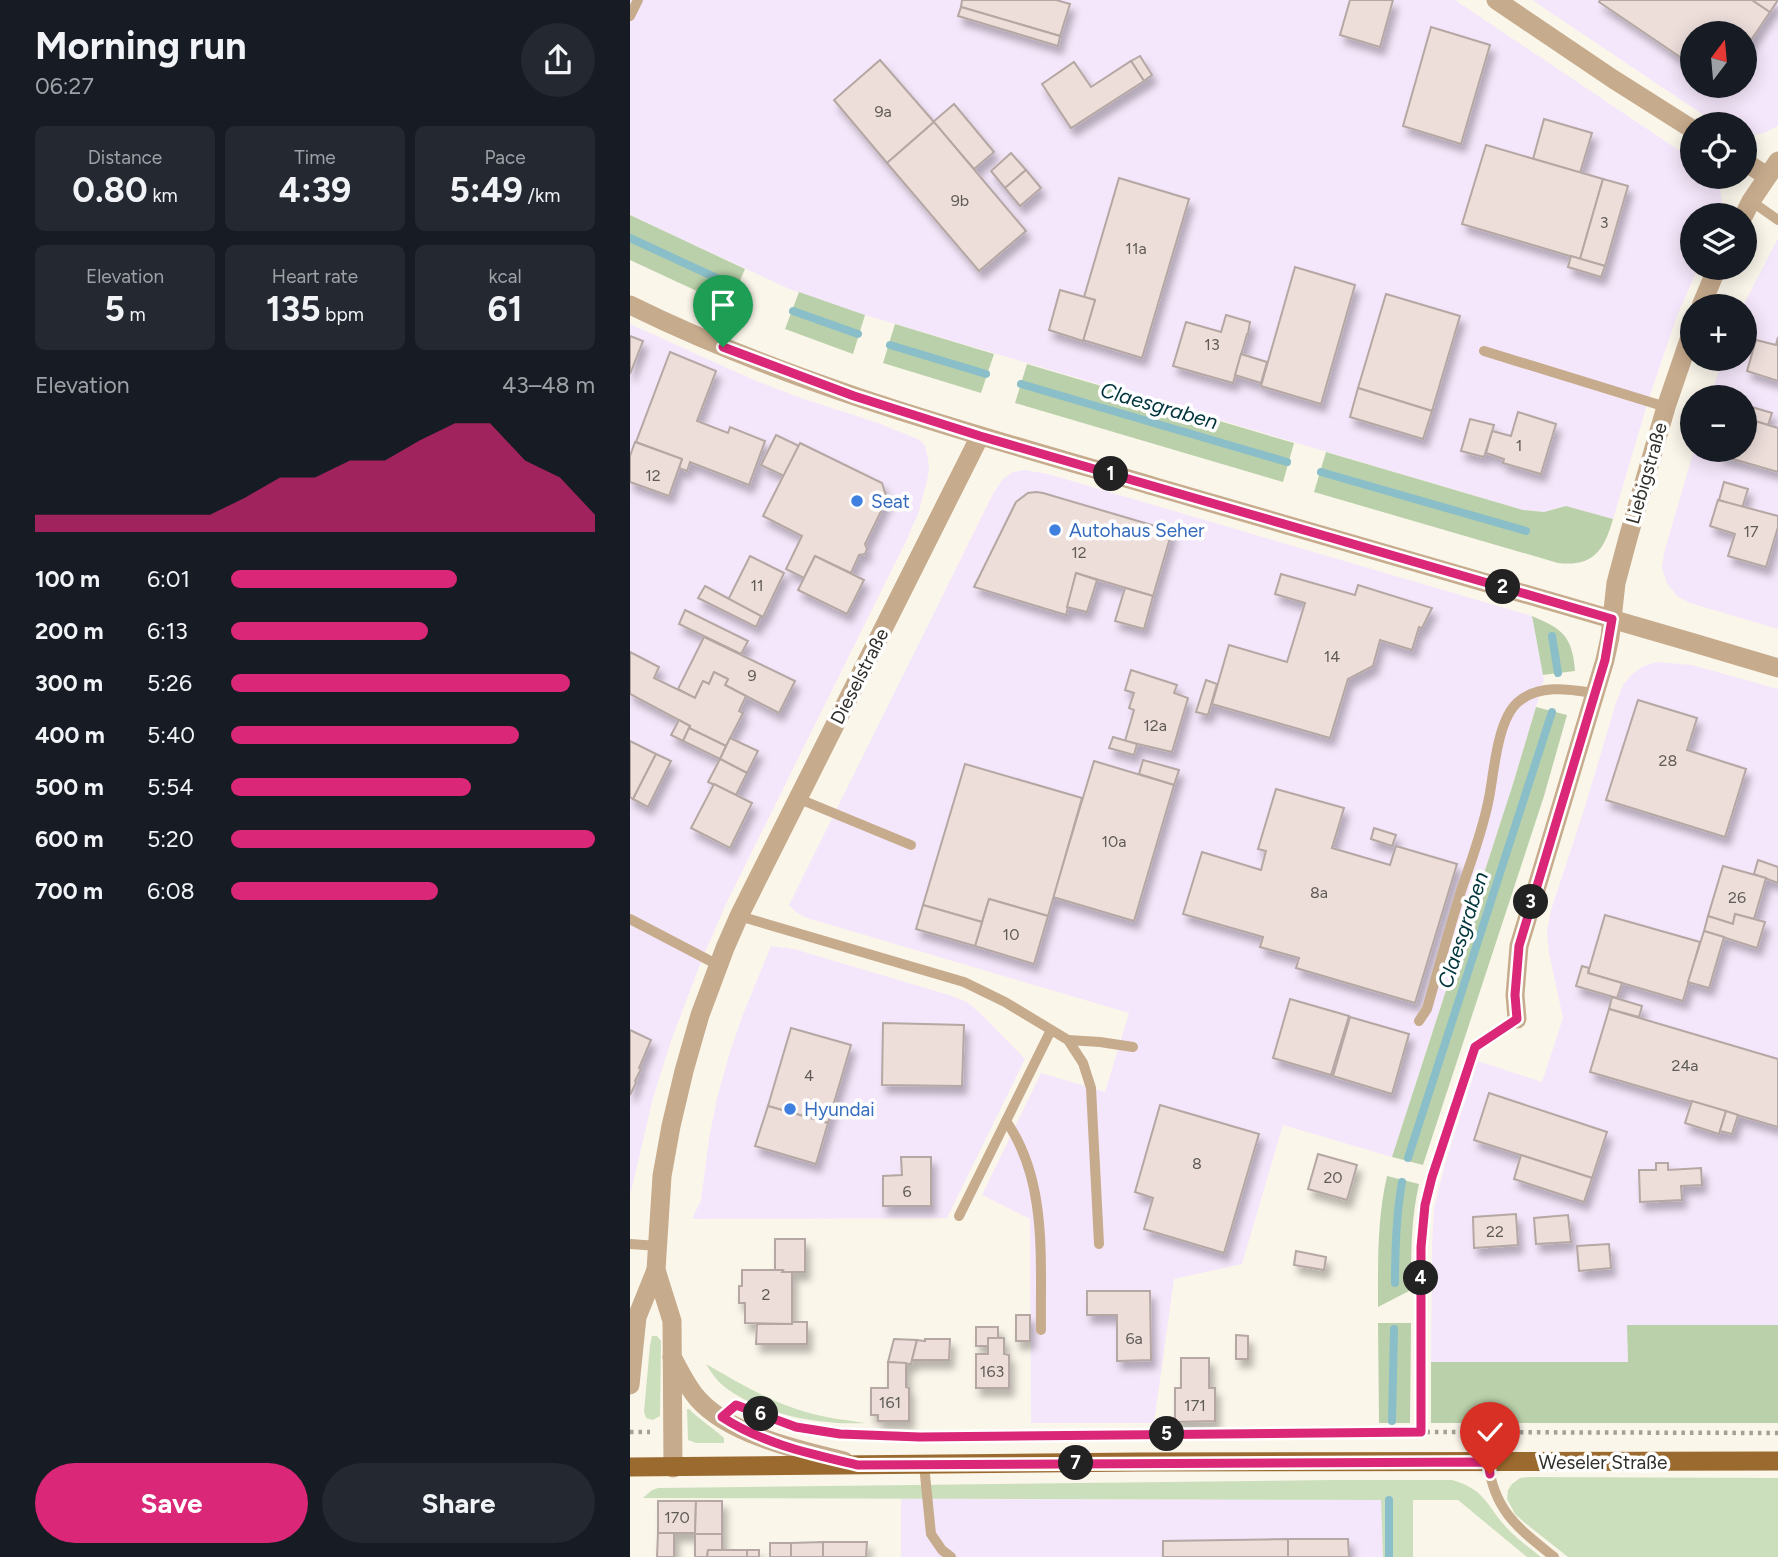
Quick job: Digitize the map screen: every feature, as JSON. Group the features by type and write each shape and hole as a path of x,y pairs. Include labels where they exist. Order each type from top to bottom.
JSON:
{"main road":[{"name":"Weseler Straße","path":"630,1467 1165,1462 1778,1461"}],"street":[{"path":"1496,0 1680,121"},
{"path":"1751,203 1772,168"},
{"path":"630,304 675,327 760,362 854,396 980,436 1778,668"},
{"name":"Liebigstraße","path":"1517,1019 1515,995 1519,946 1605,660 1616,583 1680,366"},
{"name":"Dieselstraße","path":"630,1385 637,1317 656,1270 662,1176 671,1126 700,1015 718,965 797,798 980,436"},
{"name":"Dieselstraße","path":"656,1270 672,1321 673,1468"},
{"path":"672,1357 698,1399 735,1426 800,1451 858,1465"}],"lane":[{"path":"630,16 638,0"},
{"path":"1757,212 1778,220"},
{"path":"1484,351 1666,407"},
{"path":"1419,1021 1427,1009 1489,800 1494,760 1504,724 1515,704 1529,694 1547,689 1594,693"},
{"path":"797,798 911,845"},
{"path":"739,916 964,982 1005,1002 1068,1040 1083,1063 1091,1088 1099,1244"},
{"path":"630,919 718,965"},
{"path":"959,1216 1051,1030"},
{"path":"1068,1040 1133,1047"},
{"path":"1006,1121 1021,1146 1037,1201 1041,1330"},
{"path":"630,1244 658,1246"},
{"path":"1488,1462 1492,1486 1507,1514 1516,1526 1554,1557"},
{"path":"924,1465 931,1534 942,1550 951,1557"}],"path":[{"path":"1421,1432 1421,1247 1427,1196 1475,1047 1517,1019"},
{"path":"630,1432 673,1432"},
{"path":"829,1432 920,1437 1421,1432 1778,1433"}],"shaded area":[{"path":"630,0 1455,0 1680,151 1680,189 1720,189 1722,202 1680,203 1680,280 1693,280 1687,294 1680,294 1680,309 1649,398 1613,519 1566,506 1544,512 1523,510 865,315 789,289 630,215"},
{"path":"1532,0 1778,0 1778,126 1757,134 1757,112 1699,112"},
{"path":"1778,238 1778,629 1690,603 1677,596 1667,583 1662,568 1691,462 1757,462 1757,385 1714,385 1719,371 1757,371 1757,294 1749,294"},
{"path":"630,324 754,380 920,440 925,446 929,469 918,514 907,539 726,904 703,957 672,1038 653,1098 630,1196"},
{"path":"1025,470 1048,474 1532,616 1544,680 1392,1157 1283,1125 1242,1264 1174,1279 1154,1423 1031,1423 1030,1219 982,1195 1041,1073 1105,1092 1129,1013 807,918 789,905 993,494 1002,480 1013,472"},
{"path":"1656,662 1692,665 1778,689 1778,1325 1627,1326 1628,1362 1431,1362 1434,1208 1478,1061 1542,1082 1563,1018 1549,953 1547,932 1551,910 1623,685 1642,667"},
{"path":"771,946 794,949 967,1002 1025,1059 947,1218 692,1219 701,1200 717,1098 730,1052"},
{"path":"901,1499 1382,1500 1383,1557 901,1557"}],"green space":[{"path":"630,215 745,269 729,306 630,260"},
{"path":"799,292 865,315 853,354 785,329"},
{"path":"895,324 994,354 981,393 883,363"},
{"path":"1027,364 1294,443 1283,482 1015,403"},
{"path":"1326,452 1523,510 1544,512 1566,506 1613,519 1606,540 1595,554 1580,562 1558,563 1314,492"},
{"path":"1532,616 1564,635 1571,649 1575,671 1543,675"},
{"path":"1536,707 1567,715 1544,796 1423,1165 1392,1157 1513,784"},
{"path":"1387,1176 1419,1184 1413,1223 1411,1290 1378,1307 1380,1225"},
{"path":"1378,1323 1411,1323 1410,1423 1379,1423"},
{"path":"1627,1325 1778,1325 1778,1423 1431,1423 1431,1362 1628,1362"},
{"path":"652,1336 657,1336 661,1341 660,1416 653,1420 646,1418 644,1412"},
{"path":"706,1364 793,1408 821,1416 866,1423 814,1420 770,1410 729,1390 717,1380"},
{"path":"687,1409 724,1438 724,1443 696,1443 688,1440"},
{"path":"1520,1478 1778,1478 1778,1557 1568,1557 1515,1514 1507,1499 1512,1484"},
{"path":"1452,1480 1463,1484 1478,1493 1510,1531 1541,1557 1527,1557 1458,1500 1413,1500 1413,1557 1383,1557 1381,1500 643,1498 658,1488"}],"building":[{"path":"962,0 1056,0 1070,4 1060,36 961,7"},
{"path":"1350,0 1393,0 1380,47 1340,35"},
{"path":"1752,0 1770,12 1757,31 1757,21 1680,21 1680,57 1599,2"},
{"path":"1752,0 1778,0 1770,12"},
{"path":"961,7 1060,36 1058,46 958,16"},
{"path":"1431,27 1490,45 1461,144 1403,126"},
{"path":"1140,56 1152,75 1144,81 1131,61"},
{"path":"880,60 934,122 887,163 834,100"},
{"path":"1131,61 1144,81 1071,128 1042,84 1074,62 1091,87"},
{"path":"954,104 994,152 974,169 933,122"},
{"path":"1544,119 1592,133 1580,173 1533,159"},
{"path":"934,122 1026,231 979,271 887,163"},
{"path":"1486,145 1603,179 1580,259 1462,224"},
{"path":"1011,153 1026,170 1005,188 991,171"},
{"path":"1026,170 1041,188 1020,206 1005,188"},
{"path":"1119,178 1189,199 1142,358 1083,340 1095,300 1084,297"},
{"path":"1603,179 1628,186 1605,266 1580,259"},
{"path":"1571,256 1605,266 1601,277 1568,267"},
{"path":"1295,267 1355,285 1321,404 1261,386"},
{"path":"1060,290 1095,300 1083,341 1049,330"},
{"path":"1386,294 1460,316 1432,411 1358,388"},
{"path":"1226,315 1250,322 1233,383 1173,366 1186,322 1221,332"},
{"path":"630,336 643,341 630,374"},
{"path":"1778,337 1778,381 1747,371 1757,371 1757,340 1776,345"},
{"path":"670,352 716,371 697,421 728,433 730,427 765,441 749,485 690,462 687,471 679,468 682,459 636,442"},
{"path":"1241,354 1267,362 1261,383 1235,375"},
{"path":"1358,388 1432,411 1423,439 1350,417"},
{"path":"1757,409 1772,413 1768,425 1757,422"},
{"path":"1518,412 1556,424 1541,474 1503,463 1504,459 1486,453 1492,431 1511,436"},
{"path":"1470,419 1494,425 1484,457 1461,451"},
{"path":"1757,422 1778,428 1778,472 1743,462 1757,462"},
{"path":"776,435 799,446 784,476 761,465"},
{"path":"635,442 682,459 669,496 630,482 630,456"},
{"path":"800,443 882,483 887,499 865,544 865,554 859,555 851,573 815,556 804,578 786,569 802,536 763,516"},
{"path":"1724,482 1748,489 1742,508 1719,500"},
{"path":"1036,492 1172,531 1153,596 1076,573 1066,615 974,587 1016,502 1028,493"},
{"path":"1718,500 1778,516 1778,527 1766,567 1728,556 1735,534 1710,526"},
{"path":"750,556 784,573 763,617 728,600"},
{"path":"815,556 864,580 847,614 798,590"},
{"path":"1076,573 1097,580 1087,612 1067,607"},
{"path":"1281,574 1355,595 1358,585 1432,608 1422,628 1419,627 1412,650 1380,640 1373,666 1348,679 1330,738 1212,704 1229,645 1287,662 1305,603 1275,594"},
{"path":"705,586 761,616 756,627 698,598"},
{"path":"1125,588 1153,596 1144,629 1115,621"},
{"path":"685,610 748,641 741,654 679,624"},
{"path":"704,637 795,681 779,713 725,685 728,679 714,672 709,684 703,681 695,698 678,689"},
{"path":"630,652 659,667 654,678 695,698 703,681 709,684 714,672 728,679 725,685 746,696 739,711 743,713 726,746 630,694"},
{"path":"1131,670 1177,685 1174,693 1188,698 1172,752 1125,741 1134,710 1129,708 1134,693 1125,690"},
{"path":"1206,680 1217,684 1208,715 1196,712"},
{"path":"1638,700 1697,718 1687,750 1746,769 1725,837 1606,800"},
{"path":"679,720 690,726 683,741 671,735"},
{"path":"689,728 726,746 720,759 683,741"},
{"path":"1113,737 1137,744 1134,755 1109,748"},
{"path":"730,738 758,751 747,773 720,759"},
{"path":"630,741 656,754 633,799 630,797"},
{"path":"656,754 671,761 648,807 633,799"},
{"path":"720,759 747,773 736,795 708,782"},
{"path":"1143,760 1179,770 1174,785 1139,774"},
{"path":"1094,761 1174,785 1134,921 1053,897"},
{"path":"965,764 1082,798 1048,916 989,899 982,922 923,905"},
{"path":"714,784 752,803 730,848 691,828"},
{"path":"1276,789 1344,808 1332,848 1390,865 1396,846 1457,864 1415,1003 1296,968 1299,958 1260,947 1263,937 1183,914 1202,852 1261,870 1266,851 1258,849"},
{"path":"1374,828 1396,835 1392,846 1371,839"},
{"path":"1758,860 1778,867 1778,883 1754,874"},
{"path":"1723,866 1766,878 1754,919 1735,914 1733,924 1708,916"},
{"path":"989,899 1048,916 1034,964 975,946"},
{"path":"923,905 982,922 975,946 916,929"},
{"path":"1735,914 1765,922 1757,948 1704,931 1708,916 1733,924"},
{"path":"1605,915 1700,942 1683,1001 1588,973"},
{"path":"1704,931 1724,937 1709,988 1688,982"},
{"path":"1582,966 1589,968 1588,973 1622,983 1617,998 1576,986"},
{"path":"1612,997 1642,1006 1639,1017 1609,1009"},
{"path":"1290,999 1349,1016 1331,1075 1273,1058"},
{"path":"1609,1009 1778,1059 1778,1127 1590,1072"},
{"path":"1350,1017 1409,1034 1392,1094 1333,1076"},
{"path":"883,1023 964,1025 962,1086 882,1085"},
{"path":"791,1028 851,1045 828,1123 768,1106"},
{"path":"630,1030 651,1040 630,1095"},
{"path":"1489,1093 1607,1132 1592,1178 1474,1140"},
{"path":"1692,1101 1726,1111 1719,1134 1685,1123"},
{"path":"1160,1105 1259,1134 1224,1253 1144,1229 1153,1198 1135,1192"},
{"path":"768,1106 828,1123 816,1164 755,1146"},
{"path":"1726,1111 1738,1115 1732,1134 1720,1131"},
{"path":"1318,1154 1357,1165 1347,1200 1308,1189"},
{"path":"1521,1155 1592,1178 1584,1202 1514,1179"},
{"path":"901,1157 931,1157 931,1206 883,1206 883,1176 902,1175"},
{"path":"1656,1163 1668,1163 1668,1170 1701,1168 1702,1185 1681,1186 1682,1200 1640,1202 1639,1170 1656,1170"},
{"path":"1516,1214 1518,1245 1474,1248 1473,1217"},
{"path":"1568,1215 1571,1242 1536,1244 1534,1218"},
{"path":"775,1239 805,1239 805,1272 775,1270"},
{"path":"1609,1244 1611,1268 1579,1271 1577,1246"},
{"path":"1296,1251 1326,1257 1324,1270 1294,1265"},
{"path":"742,1270 792,1272 792,1324 745,1323 745,1303 739,1303"},
{"path":"1087,1291 1150,1291 1151,1360 1117,1361 1117,1315 1087,1315"},
{"path":"1016,1315 1030,1315 1030,1341 1016,1341"},
{"path":"807,1322 807,1344 756,1344 757,1324"},
{"path":"976,1327 998,1327 998,1338 988,1338 988,1346 976,1346"},
{"path":"1236,1335 1248,1336 1248,1359 1236,1359"},
{"path":"988,1338 1004,1338 1004,1354 1009,1355 1009,1388 976,1388 976,1354 988,1354"},
{"path":"894,1339 917,1340 911,1364 888,1362"},
{"path":"950,1339 949,1360 912,1360 917,1340"},
{"path":"1181,1358 1209,1358 1209,1388 1215,1388 1215,1421 1175,1422 1175,1388 1181,1388"},
{"path":"888,1362 906,1363 909,1421 878,1421 878,1415 871,1415 871,1388 888,1388"},
{"path":"658,1501 696,1501 695,1533 658,1533"},
{"path":"696,1501 722,1501 722,1534 695,1534"},
{"path":"658,1533 674,1533 674,1557 657,1557"},
{"path":"695,1534 722,1534 722,1550 708,1550 707,1557 695,1557"},
{"path":"1288,1539 1288,1557 1163,1557 1163,1541"},
{"path":"1288,1539 1348,1539 1349,1557 1288,1557"},
{"path":"823,1542 867,1542 866,1557 823,1557"},
{"path":"823,1542 823,1557 791,1557 791,1543"},
{"path":"770,1543 791,1543 791,1557 770,1557"},
{"path":"708,1550 747,1550 747,1557 707,1557"},
{"path":"747,1550 759,1550 759,1557 747,1557"}],"waterway":[{"name":"Claesgraben","path":"630,238 736,287"},
{"name":"Claesgraben","path":"793,311 858,334"},
{"name":"Claesgraben","path":"890,345 986,374"},
{"name":"Claesgraben","path":"1021,384 1287,462"},
{"name":"Claesgraben","path":"1321,472 1526,531"},
{"name":"Claesgraben","path":"1552,636 1558,673"},
{"name":"Claesgraben","path":"1408,1158 1552,712"},
{"name":"Claesgraben","path":"1395,1283 1396,1232 1402,1182"},
{"name":"Claesgraben","path":"1392,1421 1394,1329"},
{"name":"Claesgraben","path":"1389,1500 1389,1557"}],"place":[{"name":"Seat","path":"857,501"},
{"name":"Autohaus Seher","path":"1055,530"},
{"name":"Hyundai","path":"790,1109"}],"route":[{"path":"723,347 854,396 980,436 1612,619 1605,660 1519,946 1515,995 1517,1019 1475,1047 1425,1205 1421,1247 1421,1432 920,1437 840,1434 796,1427 736,1405 722,1417 735,1426 800,1451 858,1465 1488,1462 1490,1474"}]}
